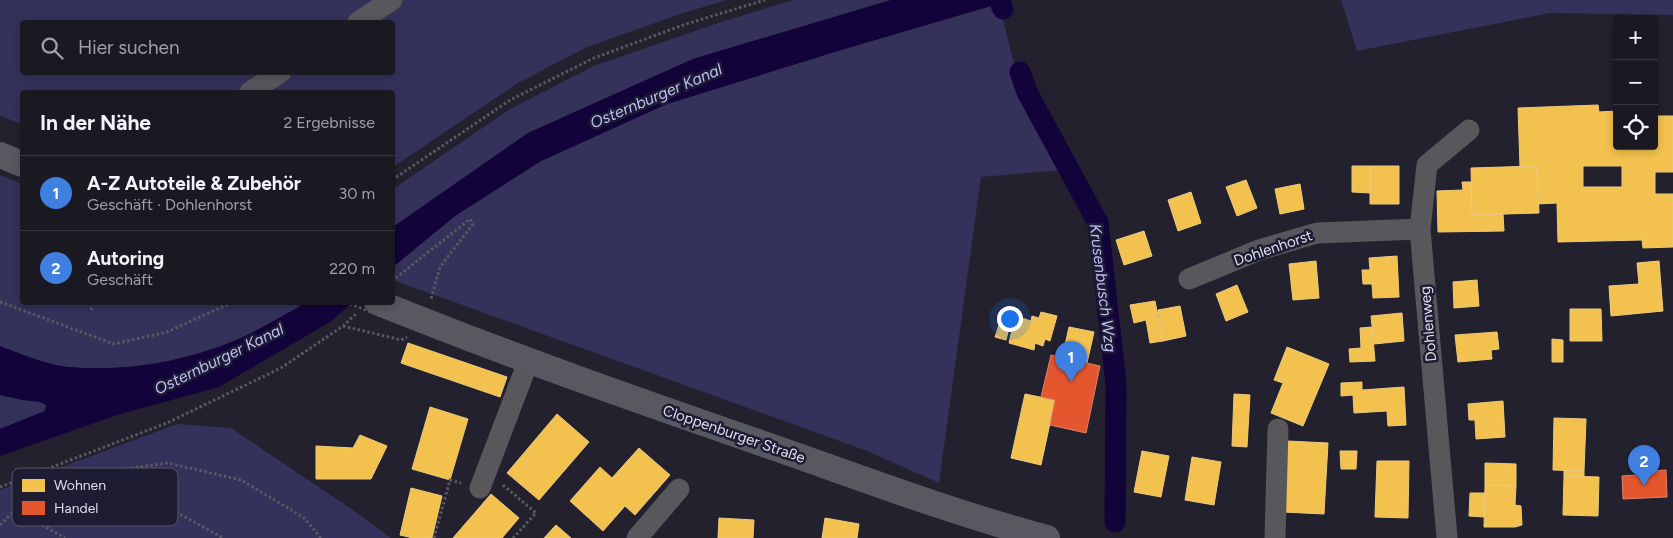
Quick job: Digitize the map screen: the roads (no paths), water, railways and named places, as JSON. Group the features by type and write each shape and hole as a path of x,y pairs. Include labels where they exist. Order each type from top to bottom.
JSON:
{"main road":[{"path":"0,155 20,163"},
{"name":"Cloppenburger Straße","path":"385,305 424,318 528,362 942,506 1047,538"}],"street":[{"path":"361,20 392,0"},
{"path":"253,90 276,75"},
{"name":"Dohlenweg","path":"1447,538 1420,229 1427,165 1469,130"},
{"name":"Dohlenhorst","path":"1189,279 1259,250 1317,233 1420,229"},
{"path":"483,479 528,362"},
{"path":"1275,538 1278,429"},
{"path":"637,538 679,489"}],"water":[{"name":"Osternburger Kanal","path":"891,0 1011,0 667,104 541,161 455,216 395,265 395,226 528,133 693,59"},
{"name":"Osternburger Kanal","path":"301,305 350,305 330,322 219,387 117,415 0,456 0,429 45,411 46,405 40,402 0,395 0,346 61,366 90,368 132,367 174,360 215,348 267,325"}],"waterway":[{"name":"Krusenbusch Wzg","path":"999,0 1003,9"},
{"name":"Krusenbusch Wzg","path":"1020,72 1027,92 1098,223 1116,384 1115,522"}],"place":[{"name":"A-Z Autoteile & Zubehör","path":"1071,382"},
{"name":"Autoring","path":"1644,486"}]}
